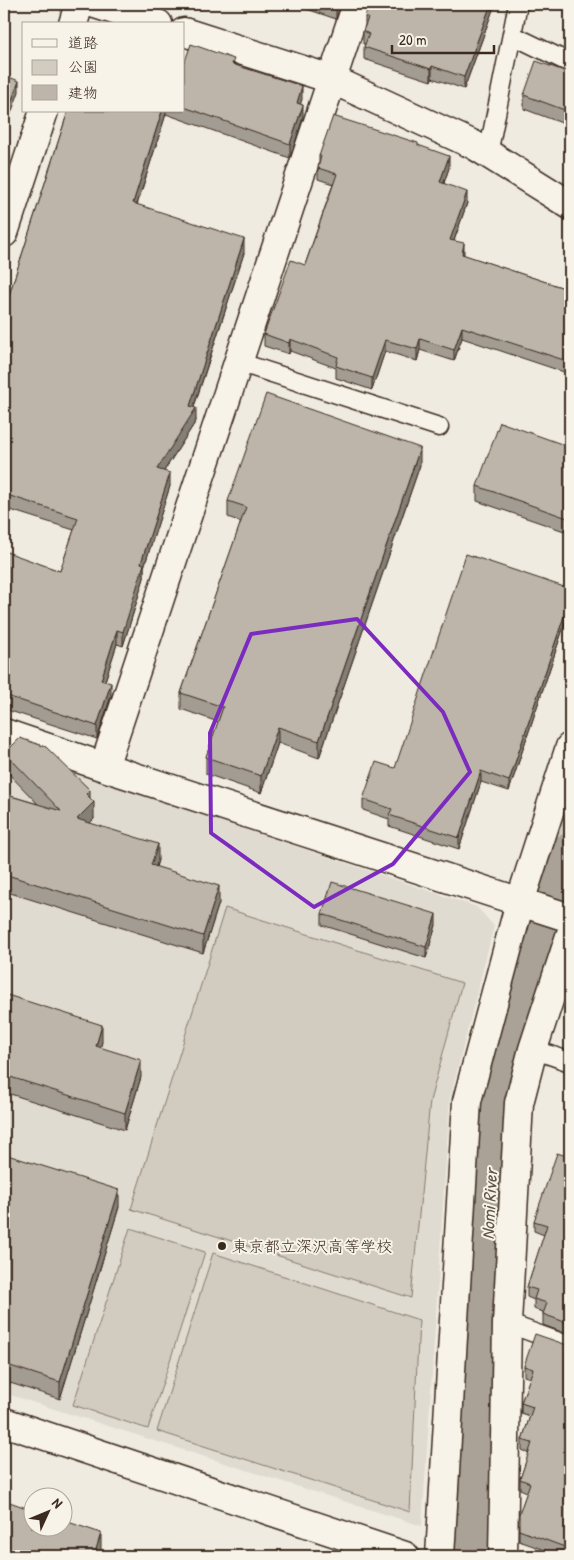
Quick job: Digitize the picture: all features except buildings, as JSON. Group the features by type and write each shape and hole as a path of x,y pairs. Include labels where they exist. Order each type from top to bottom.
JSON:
{"street":[{"path":"74,22 80,4"},
{"path":"95,4 152,22"},
{"path":"104,767 357,4"},
{"path":"185,32 331,80 474,145 570,206"},
{"path":"4,232 44,112"},
{"path":"4,733 526,903 569,923 520,1102 508,1323 504,1556"},
{"path":"440,1556 467,1101 570,747"},
{"path":"4,1422 405,1556"}],"lane":[{"path":"488,154 518,4"},
{"path":"512,35 570,63"},
{"path":"238,362 439,427"},
{"path":"533,1049 570,1062"},
{"path":"508,1323 570,1346"}],"highlighted area":[{"path":"357,619 443,712 470,772 393,864 314,907 211,833 210,733 251,634"}],"shaded area":[{"name":"東京都立深沢高等学校","path":"4,748 477,907 494,926 450,1099 422,1526 4,1393"}],"green space":[{"path":"570,785 570,881 501,1113 484,1556 456,1556 466,1303 477,1097 523,926"},
{"path":"225,908 462,983 430,1101 411,1298 131,1209"},
{"path":"130,1228 205,1252 148,1429 73,1405"},
{"path":"213,1253 419,1320 410,1512 157,1431"}],"waterway":[{"name":"Nomi River","path":"469,1556 494,1109 570,864"}],"place":[{"name":"東京都立深沢高等学校","path":"222,1246"}]}
